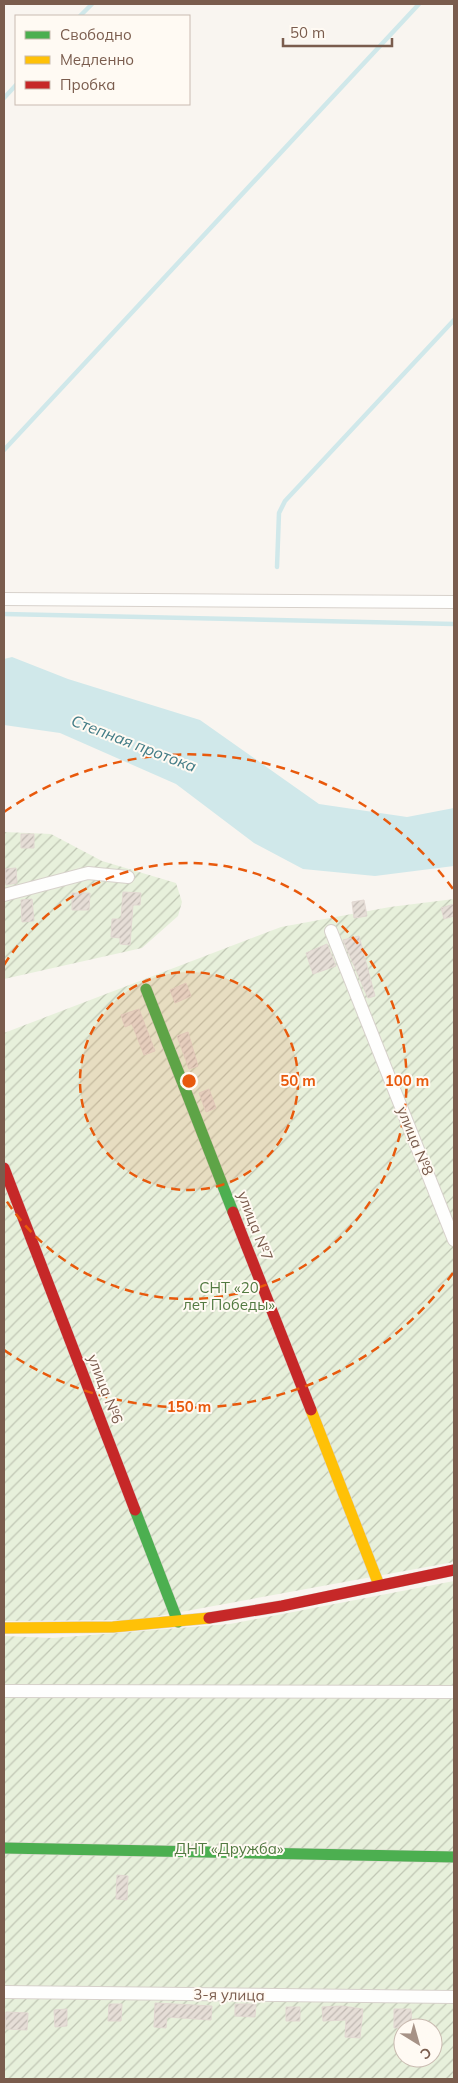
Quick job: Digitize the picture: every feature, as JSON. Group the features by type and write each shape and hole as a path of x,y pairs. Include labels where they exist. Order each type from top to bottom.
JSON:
{"street":[{"path":"4,599 454,602"},
{"path":"4,895 88,873 128,878"},
{"name":"улица №8","path":"331,931 454,1240"},
{"name":"улица №7","path":"146,989 379,1585"},
{"name":"улица №6","path":"4,1168 178,1622"},
{"path":"4,1628 58,1629 178,1622 285,1605 454,1570"},
{"path":"4,1691 454,1692"},
{"path":"4,1848 454,1857"},
{"name":"3-я улица","path":"4,1992 454,1997"}],"green space":[{"path":"4,832 51,834 102,861 176,883 182,902 178,916 142,948 4,979"},
{"name":"СНТ «20 лет Победы»","path":"454,899 454,1562 137,1620 4,1621 4,1033 281,927 390,907"},
{"name":"ДНТ «Дружба»","path":"454,1581 454,2079 4,2079 4,1636 53,1638 230,1624"}],"water":[{"name":"Степная протока","path":"12,657 68,679 200,720 319,804 407,817 454,808 454,866 375,876 303,869 254,843 176,784 60,733 4,725 4,659"}],"building":[{"path":"21,834 34,834 34,848 21,848"},
{"path":"16,868 17,883 6,885 5,869"},
{"path":"123,892 141,893 140,905 133,905 130,945 120,944 120,938 111,937 112,919 121,919"},
{"path":"72,893 90,893 89,910 72,910"},
{"path":"32,899 34,921 22,922 21,900"},
{"path":"364,900 367,916 354,918 352,902"},
{"path":"454,904 454,916 444,919 441,908"},
{"path":"359,936 375,996 368,998 343,940"},
{"path":"327,944 336,966 313,974 306,953"},
{"path":"186,983 191,996 175,1003 170,990"},
{"path":"139,1009 155,1051 144,1055 132,1024 125,1027 121,1015"},
{"path":"188,1032 198,1066 189,1069 177,1036"},
{"path":"209,1089 216,1108 206,1112 199,1093"},
{"path":"117,1875 128,1876 127,1900 116,1899"},
{"path":"155,2003 212,2006 211,2020 167,2017 166,2028 154,2027"},
{"path":"109,2004 122,2004 121,2021 108,2021"},
{"path":"235,2004 256,2004 255,2017 235,2016"},
{"path":"342,2006 363,2009 360,2038 345,2037 346,2020 323,2021 322,2007"},
{"path":"286,2007 300,2007 300,2021 286,2021"},
{"path":"67,2009 67,2026 55,2027 54,2010"},
{"path":"394,2009 411,2009 411,2018 394,2018"},
{"path":"6,2012 28,2013 27,2030 5,2029"}],"waterway":[{"path":"81,15 92,4"},
{"path":"4,450 419,4"},
{"path":"4,98 15,86"},
{"path":"277,567 279,513 285,501 454,320"},
{"path":"4,614 454,624"}],"traffic: fast":[{"path":"146,989 233,1212"},
{"path":"135,1510 178,1622"},
{"path":"4,1848 454,1857"}],"traffic: slow":[{"path":"311,1410 379,1585"},
{"path":"4,1628 113,1627 209,1618"}],"traffic: jam":[{"path":"4,1168 135,1510"},
{"path":"233,1212 311,1410"},
{"path":"209,1618 282,1606 454,1570"}]}
